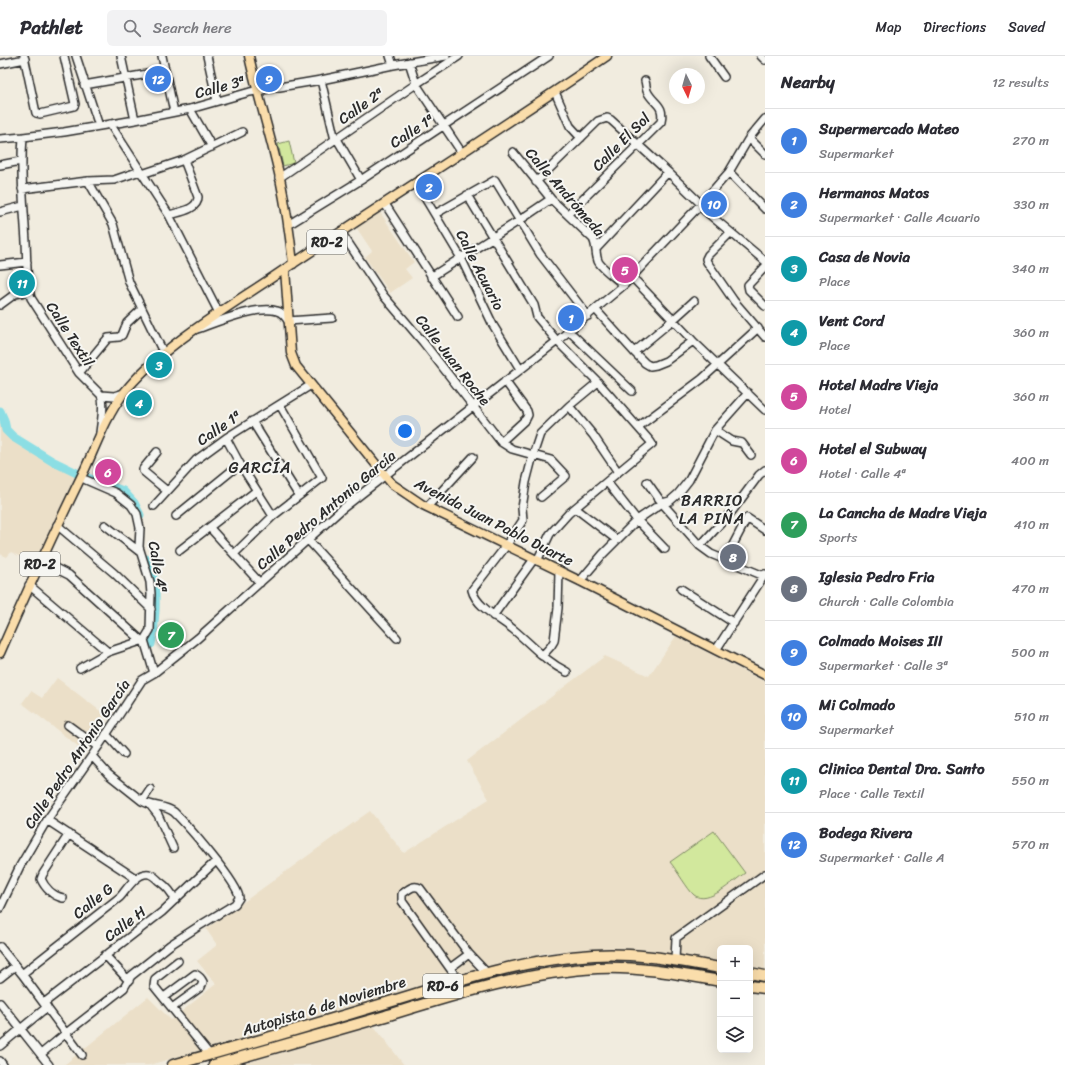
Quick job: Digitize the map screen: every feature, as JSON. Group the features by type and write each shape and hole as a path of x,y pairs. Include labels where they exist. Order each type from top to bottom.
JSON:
{"highway":[{"name":"Autopista 6 de Noviembre","path":"173,1065 292,1032 487,973 541,961 595,955 647,957 717,967"},
{"name":"Autopista 6 de Noviembre","path":"214,1065 436,1000 548,974 599,968 629,969 655,971 717,981"},
{"path":"753,974 765,976"},
{"path":"753,986 765,988"}],"main road":[{"path":"249,56 256,91 279,178 288,225 293,264"},
{"name":"RD-2","path":"0,653 57,525 84,477 86,466 110,413 124,392 138,378 164,354 219,313 555,92 607,56"},
{"name":"Avenida Juan Pablo Duarte","path":"285,269 288,321 292,353 296,366 392,484 427,507 580,581 765,675"}],"street":[{"path":"0,64 24,58 36,113 40,114 74,106 64,56"},
{"path":"76,56 98,126"},
{"path":"121,56 135,120"},
{"path":"162,56 174,112"},
{"path":"207,56 217,101"},
{"path":"390,56 393,65"},
{"name":"Calle 3ª","path":"0,139 23,137 135,120 190,109 250,92 321,80 439,56 446,56"},
{"name":"Calle 2ª","path":"279,178 459,56"},
{"name":"Calle 1ª","path":"288,225 361,180 549,56"},
{"path":"709,56 724,77"},
{"path":"761,56 765,60"},
{"path":"409,62 416,84 462,153"},
{"path":"84,85 165,71"},
{"path":"321,80 336,140 361,180"},
{"name":"Calle El Sol","path":"568,214 661,122 661,108 646,90 646,81"},
{"path":"555,92 570,126 581,138"},
{"path":"190,109 212,147"},
{"path":"536,182 598,121 607,118 616,123 668,172 701,204 704,210 765,261"},
{"name":"Calle Pedro Antonio García","path":"0,908 20,866 47,820 92,756 142,680 154,673 198,638 342,509 570,331 624,285 701,204 729,172 749,138 765,119"},
{"path":"110,124 169,215 219,313"},
{"path":"22,189 88,181 114,180 184,160 242,132"},
{"name":"Calle Textil","path":"23,137 21,161 22,189 29,291 31,298 80,374 101,395"},
{"path":"749,138 765,154"},
{"name":"Calle Andrómeda","path":"513,152 551,199 593,239 596,249 596,256 599,263 624,285"},
{"path":"169,215 192,207 197,204 198,201 198,197 184,160"},
{"path":"0,165 21,161"},
{"path":"596,249 668,172"},
{"path":"729,172 765,209"},
{"path":"435,214 493,180 498,184 540,254 588,316"},
{"path":"88,181 113,224 129,282 164,354"},
{"name":"Calle Acuario","path":"416,183 461,258 493,325 520,370"},
{"path":"467,195 534,305 536,317 557,341 598,382 652,444 575,508 550,534 535,560 493,616"},
{"path":"431,277 551,199"},
{"path":"385,204 458,317"},
{"path":"0,212 23,206"},
{"name":"Calle Juan Roche","path":"341,232 383,295 423,342 501,442 512,449 551,460 566,476 541,496"},
{"path":"730,233 708,255 706,260 710,269 734,301 765,337"},
{"path":"0,265 27,262"},
{"path":"765,267 748,285 751,291 765,306"},
{"path":"632,277 674,319 693,341 765,410"},
{"path":"0,304 15,294 29,291"},
{"path":"634,352 694,301"},
{"path":"80,374 108,338 122,336 127,323 142,309"},
{"path":"193,331 233,317 263,309 278,311 284,315 288,321 332,318"},
{"path":"596,310 634,352 648,365 654,366 666,361 693,341"},
{"path":"638,427 702,379 758,328"},
{"path":"570,331 632,391"},
{"path":"501,442 526,419 528,415 527,411 505,381"},
{"path":"567,672 554,666 514,630 493,616 473,594 473,588 506,546 522,520 522,508 533,455 540,434 569,406 598,382"},
{"name":"Calle 1ª","path":"154,506 196,460 252,421 311,385"},
{"path":"100,433 101,416 104,404 101,395 114,396 124,392"},
{"path":"580,581 637,520 662,503 670,501 678,494 694,476 716,430 748,393"},
{"path":"234,554 273,516 322,479 280,404"},
{"path":"569,406 618,472"},
{"path":"252,421 299,496"},
{"path":"716,430 732,441 742,443 750,455"},
{"path":"226,438 256,491 273,516"},
{"path":"157,452 143,471 167,491"},
{"path":"427,507 473,457"},
{"path":"176,516 240,464"},
{"path":"762,473 765,481"},
{"path":"700,546 762,473"},
{"name":"Calle 4ª","path":"84,477 116,493 131,505 137,514 139,520 140,552 150,582 150,630 143,640"},
{"path":"607,482 637,520 665,549"},
{"path":"647,482 662,503 700,546 711,554 764,575 716,650"},
{"path":"180,550 256,491"},
{"path":"575,508 617,540"},
{"path":"726,560 747,518 765,530"},
{"path":"57,525 114,574 151,609"},
{"path":"105,525 140,552"},
{"path":"210,528 260,582"},
{"path":"308,540 396,638"},
{"path":"41,561 69,575 143,640 154,673"},
{"path":"542,656 554,641 558,608 559,571"},
{"path":"29,585 108,652"},
{"path":"681,589 734,623"},
{"path":"80,668 108,652 143,640"},
{"path":"68,725 98,747"},
{"path":"106,734 124,754"},
{"path":"41,1054 124,988 131,976 170,945 238,901 239,898 238,891 216,861 174,812 167,808 151,806 142,801 108,774 92,756"},
{"path":"142,801 150,789"},
{"path":"151,806 158,815 173,848"},
{"path":"47,820 135,878 144,874 152,875 168,889 175,900"},
{"path":"63,898 56,897 44,885 41,879 69,834"},
{"name":"Calle H","path":"0,1046 20,1030 45,1005 105,955 162,912 216,861"},
{"path":"674,960 676,938 765,874"},
{"name":"Calle G","path":"22,974 120,897 131,886 135,878"},
{"path":"459,981 402,901 402,894 412,887 415,886 420,888 469,954 487,973"},
{"path":"0,947 82,1055"},
{"path":"450,968 469,954"},
{"path":"105,955 129,981"},
{"path":"178,961 155,979 154,986 210,1055"},
{"path":"0,978 15,966"},
{"path":"164,997 195,974 201,979 203,982 201,987 172,1008"},
{"path":"0,1003 20,1030 50,1065"},
{"path":"0,1061 3,1065"}],"shaded area":[{"path":"379,211 414,262 405,269 412,278 390,293 365,257 372,251 356,227"},
{"path":"0,411 6,430 13,437 52,461 77,473 34,564 11,552 7,557 0,554"},
{"path":"676,636 765,682 765,970 753,968 753,945 717,945 717,962 637,950 591,949 545,953 149,1065 64,1065 148,997 171,1020 216,984 197,961 217,945 206,929 370,811 404,853 489,799 467,761 605,656 649,676"},
{"path":"57,678 108,717 83,750 22,703 31,691 42,698"},
{"path":"374,1026 404,1065 239,1065"}],"green space":[{"path":"289,141 294,163 283,166 278,144"},
{"path":"714,831 745,873 713,895 700,898 691,892 670,862"}],"waterway":[{"path":"0,411 6,430 13,437 52,461 85,477 123,491 134,503 140,515"},
{"path":"146,559 153,577 155,593 154,628 151,644"}],"place":[{"name":"Bodega Rivera","path":"158,79"},
{"name":"Colmado Moises III","path":"269,79"},
{"name":"Hermanos Matos","path":"429,187"},
{"name":"Mi Colmado","path":"714,204"},
{"name":"Hotel Madre Vieja","path":"625,270"},
{"name":"Clinica Dental Dra. Santo","path":"22,283"},
{"name":"Supermercado Mateo","path":"571,318"},
{"name":"Casa de Novia","path":"159,365"},
{"name":"Vent Cord","path":"139,403"},
{"name":"Hotel el Subway","path":"108,472"},
{"name":"Iglesia Pedro Fria","path":"733,557"},
{"name":"La Cancha de Madre Vieja","path":"171,635"}],"district":[{"name":"GARCÍA","path":"260,467"},
{"name":"BARRIO LA PIÑA","path":"712,509"}]}
